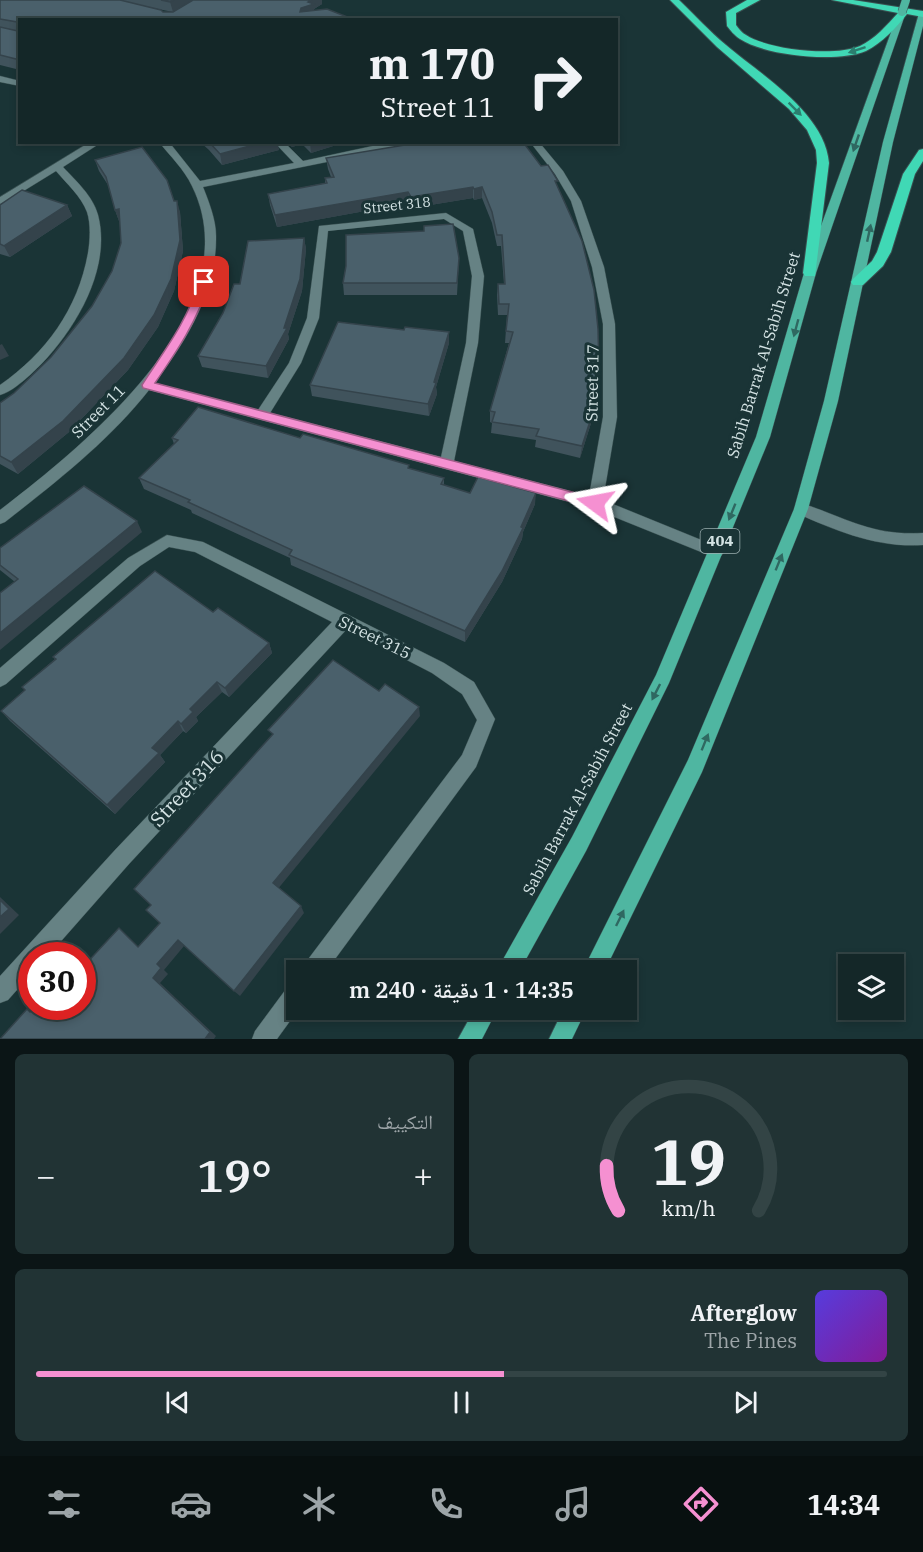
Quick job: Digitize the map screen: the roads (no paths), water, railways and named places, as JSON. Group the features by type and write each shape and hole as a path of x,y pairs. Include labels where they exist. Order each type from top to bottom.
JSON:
{"highway":[{"path":"674,0 720,45 772,87"},
{"path":"756,0 743,4 731,12 729,20 733,28 741,35 761,45 805,54 839,54 860,50 886,32 907,6"},
{"path":"836,0 923,17"},
{"path":"697,8 804,118 818,140 823,163 810,273"},
{"path":"858,282 878,263 884,252 909,174 923,152"}],"main road":[{"name":"Sabih Barrak Al-Sabih Street","path":"514,960 579,844 663,678 716,552 763,437 810,273 907,6"},
{"path":"599,960 695,765 801,509 831,401 888,142 923,17"},
{"path":"469,1039 480,1020"},
{"path":"560,1039 570,1020"}],"street":[{"path":"0,79 18,84"},
{"path":"0,201 95,144"},
{"name":"Street 11","path":"0,518 57,474 147,385 174,348 196,308 204,282 212,237 197,185 165,144"},
{"path":"280,144 301,164"},
{"path":"197,185 395,144"},
{"name":"Street 317","path":"536,144 576,201 598,267 609,324 610,417 595,503"},
{"path":"0,391 12,384 53,344 81,299 90,274 94,217 81,193 57,167"},
{"name":"Street 318","path":"261,416 296,363 313,318 323,228 424,216 446,216 468,229 478,276 472,343 446,465"},
{"path":"147,385 595,503 716,552"},
{"path":"801,509 876,538 899,541 923,539"},
{"name":"Street 315","path":"0,679 134,562 167,541 198,546 438,668 468,688 486,719 469,761 321,960"},
{"name":"Street 316","path":"45,942 344,621"},
{"name":"Street 316","path":"0,992 18,972"},
{"path":"263,1039 286,1008"}]}
